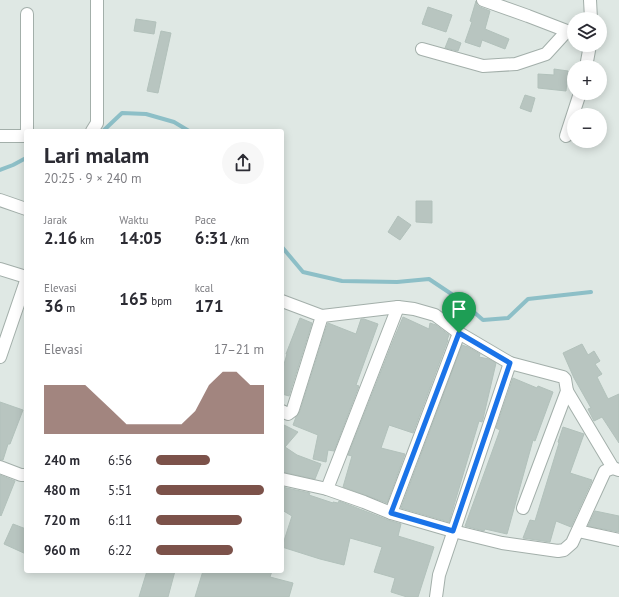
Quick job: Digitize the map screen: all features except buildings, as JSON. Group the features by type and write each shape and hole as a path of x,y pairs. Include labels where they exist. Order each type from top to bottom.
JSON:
{"street":[{"path":"93,129 97,124 97,0"},
{"path":"483,0 567,31"},
{"path":"590,0 591,12"},
{"path":"27,14 27,129"},
{"path":"422,49 483,66 516,64 546,54 567,36"},
{"path":"566,136 578,100"},
{"path":"0,136 24,136"},
{"path":"0,200 24,208"},
{"path":"0,268 24,276"},
{"path":"0,357 24,286"},
{"path":"284,302 322,316 398,307 414,309 435,315 459,333 510,363 562,376 565,379 567,391 616,469 605,470 572,543 564,550 558,551 502,544 391,513 327,489 284,479"},
{"path":"327,489 398,307"},
{"path":"284,412 288,414 292,411 322,316"},
{"path":"391,513 459,333"},
{"path":"436,597 439,575 510,363"},
{"path":"523,508 567,391"},
{"path":"0,467 24,475"},
{"path":"578,531 619,540"}],"waterway":[{"path":"105,129 122,113 146,114 174,122 186,129"},
{"path":"0,170 24,159"},
{"path":"284,249 303,272 342,281 397,282 429,279 459,299 483,320 508,318 528,299 591,292"}],"route":[{"path":"459,333 510,363 453,531 391,513 459,333"}]}
